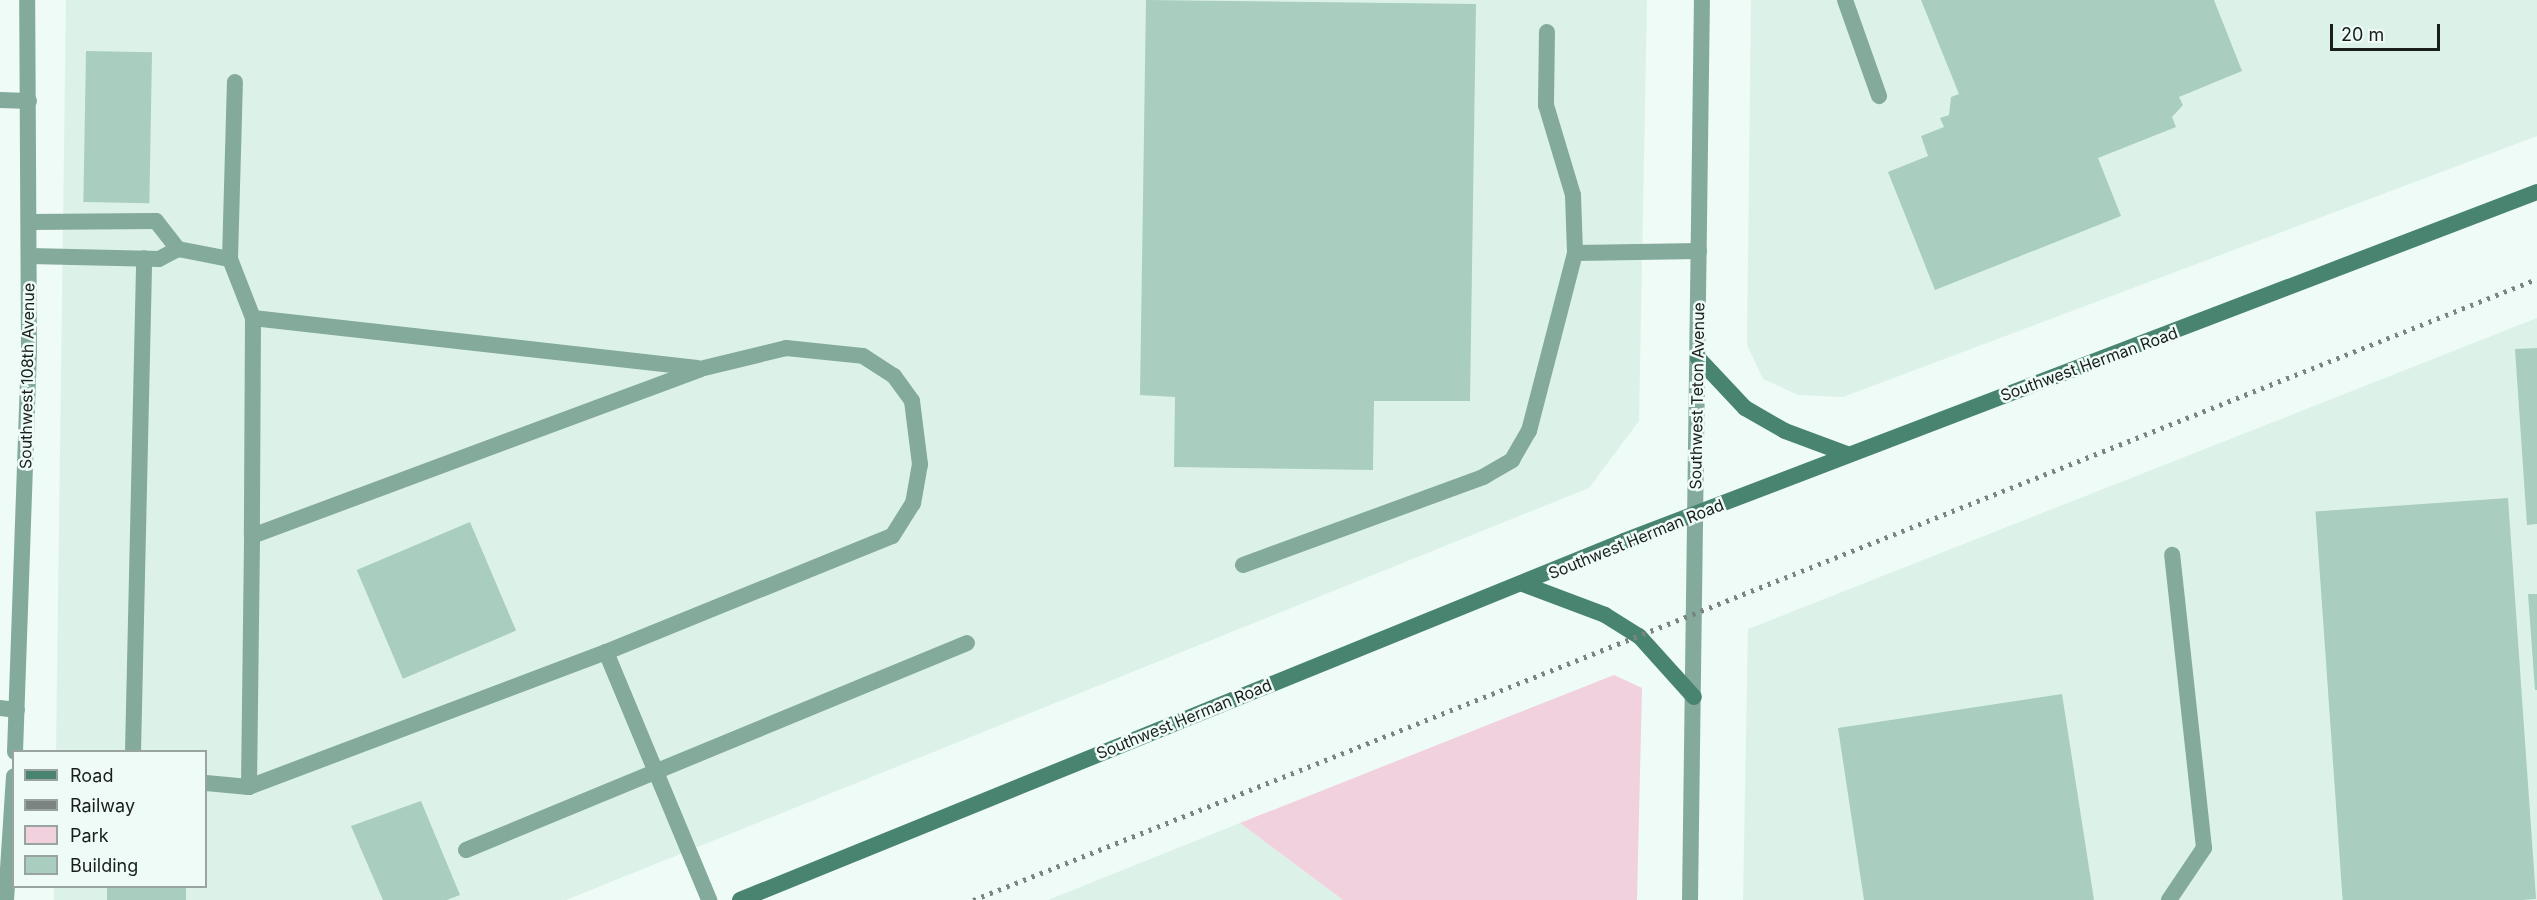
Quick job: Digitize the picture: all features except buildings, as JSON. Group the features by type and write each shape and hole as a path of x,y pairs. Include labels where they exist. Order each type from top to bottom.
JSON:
{"main road":[{"name":"Southwest Herman Road","path":"740,900 1847,454 2537,192"},
{"path":"1698,358 1745,408 1785,431 1847,454"},
{"path":"1523,584 1605,615 1640,636 1694,697"}],"street":[{"name":"Southwest 108th Avenue","path":"15,750 30,256 27,0"},
{"name":"Southwest Teton Avenue","path":"1690,900 1702,0"},
{"path":"1845,0 1879,96"},
{"path":"1243,565 1484,477 1512,460 1529,431 1575,253 1573,195 1546,105 1547,32"},
{"path":"235,82 230,259 253,318 249,787"},
{"path":"0,100 29,101"},
{"path":"30,222 156,221 178,249"},
{"path":"30,256 159,259 178,249 230,259"},
{"path":"1575,253 1699,251"},
{"path":"133,750 144,258"},
{"path":"253,318 700,369"},
{"path":"207,783 249,787 606,652 892,536 913,503 920,464 912,401 894,376 863,356 786,348 700,369 252,536"},
{"path":"2169,900 2204,848 2172,555"},
{"path":"466,850 967,643"},
{"path":"606,652 709,900"},
{"path":"0,708 17,710"},
{"path":"6,900 4,854 12,792"}],"shaded area":[{"path":"66,0 1647,0 1639,421 1589,488 566,900 54,900 54,888 207,888 207,750 56,750"},
{"path":"1751,0 2537,0 2537,136 1843,397 1798,395 1763,379 1747,345"},
{"path":"2537,318 2537,900 1743,900 1748,629"},
{"path":"1240,823 1343,900 1048,900"}],"green space":[{"path":"1614,675 1642,688 1637,900 1343,900 1240,823"}],"railway":[{"path":"973,900 2537,279"}]}
